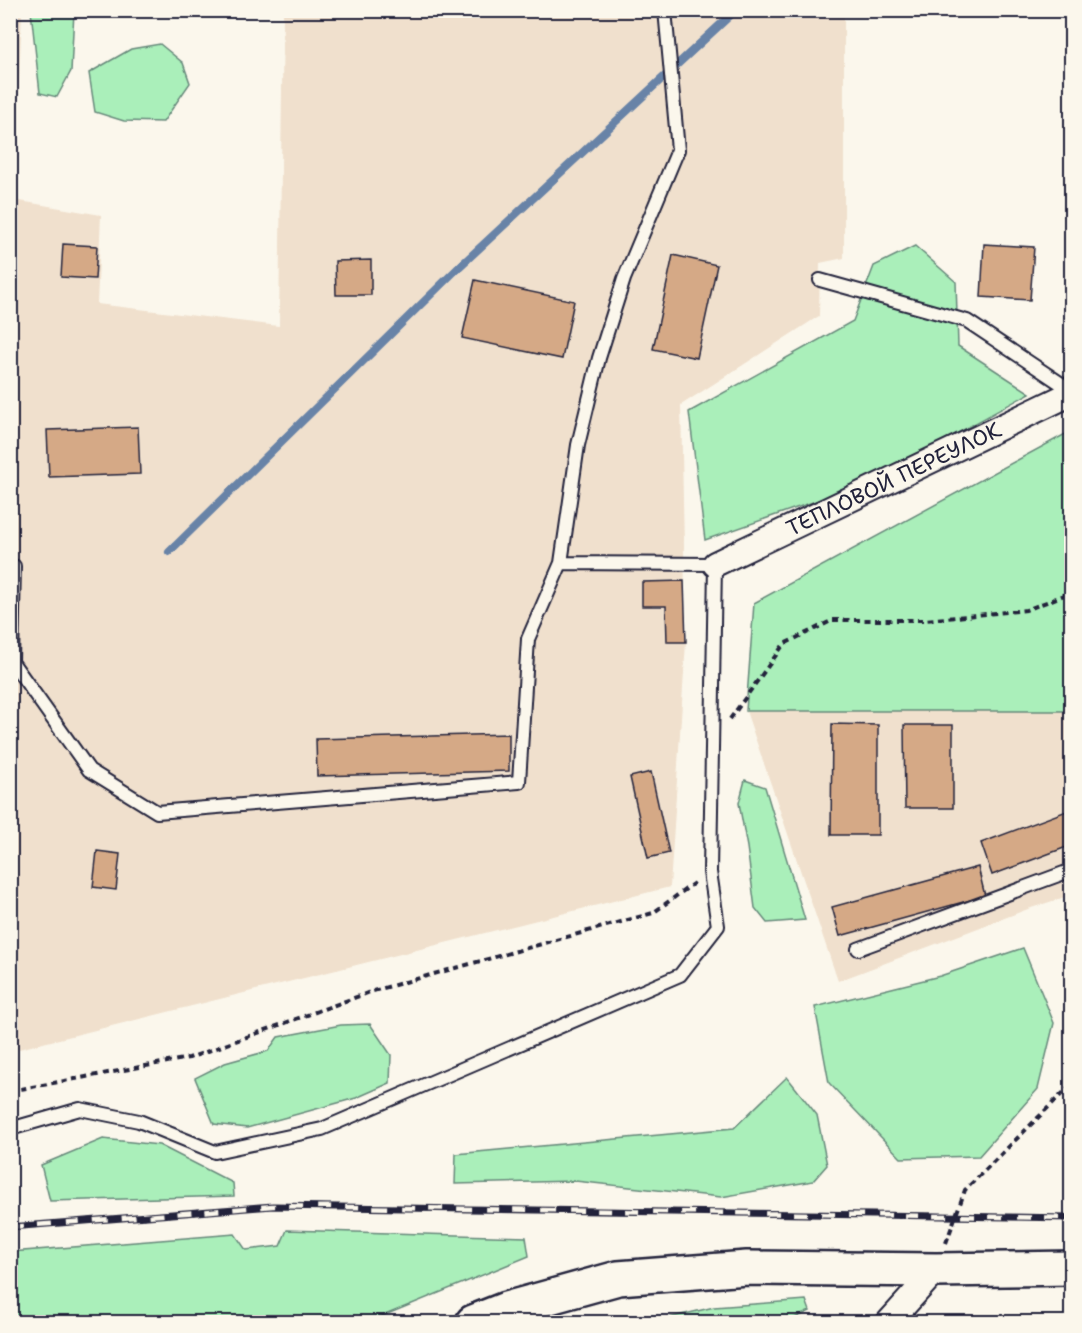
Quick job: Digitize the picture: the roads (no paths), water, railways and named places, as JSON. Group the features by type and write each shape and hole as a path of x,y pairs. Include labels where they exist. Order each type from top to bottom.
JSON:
{"main road":[{"path":"473,1323 506,1309 618,1278 747,1268 936,1270 1071,1268"}],"street":[{"name":"ТЕПЛОВОЙ ПЕРЕУЛОК","path":"715,564 1071,392"},
{"path":"889,1323 936,1270"}],"lane":[{"path":"14,566 12,662 88,770 157,812 519,782 528,639 561,563 578,445 599,358 624,279 678,150 665,10"},
{"path":"820,280 967,321 1071,392"},
{"path":"10,1129 80,1109 139,1120 215,1152 322,1129 680,975 718,926 710,872 715,564 561,563"},
{"path":"858,949 1071,870"}],"waterway":[{"path":"169,552 458,268 736,10"}],"railway":[{"path":"10,1227 273,1206 1072,1218"}]}
